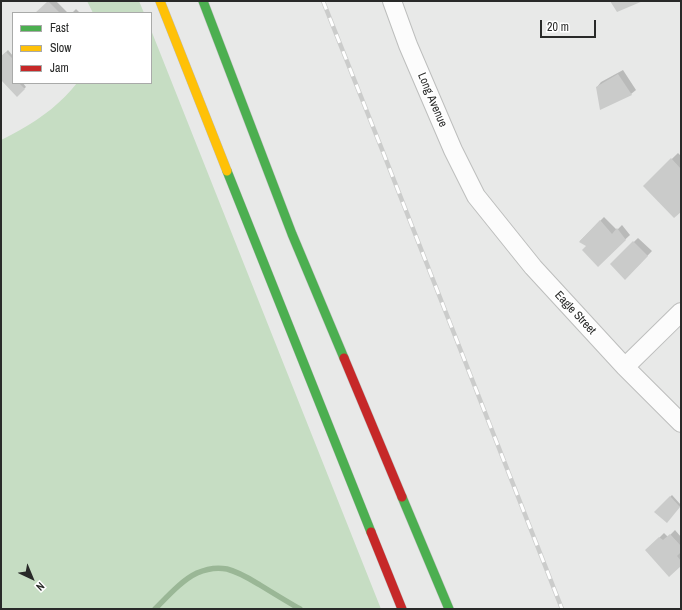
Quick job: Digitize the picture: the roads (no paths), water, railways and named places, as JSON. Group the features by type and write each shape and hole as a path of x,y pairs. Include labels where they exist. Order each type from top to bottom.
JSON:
{"main road":[{"path":"160,1 402,609"},
{"path":"203,1 298,248 449,609"}],"street":[{"name":"Long Avenue","path":"392,1 408,45 453,150 476,196"},
{"name":"Eagle Street","path":"476,196 533,267 625,367 681,423"},
{"path":"625,367 681,312"}],"waterway":[{"path":"155,609 175,589 191,576 204,570 219,568 231,570 244,576 300,609"}],"railway":[{"path":"323,1 562,609"}]}
